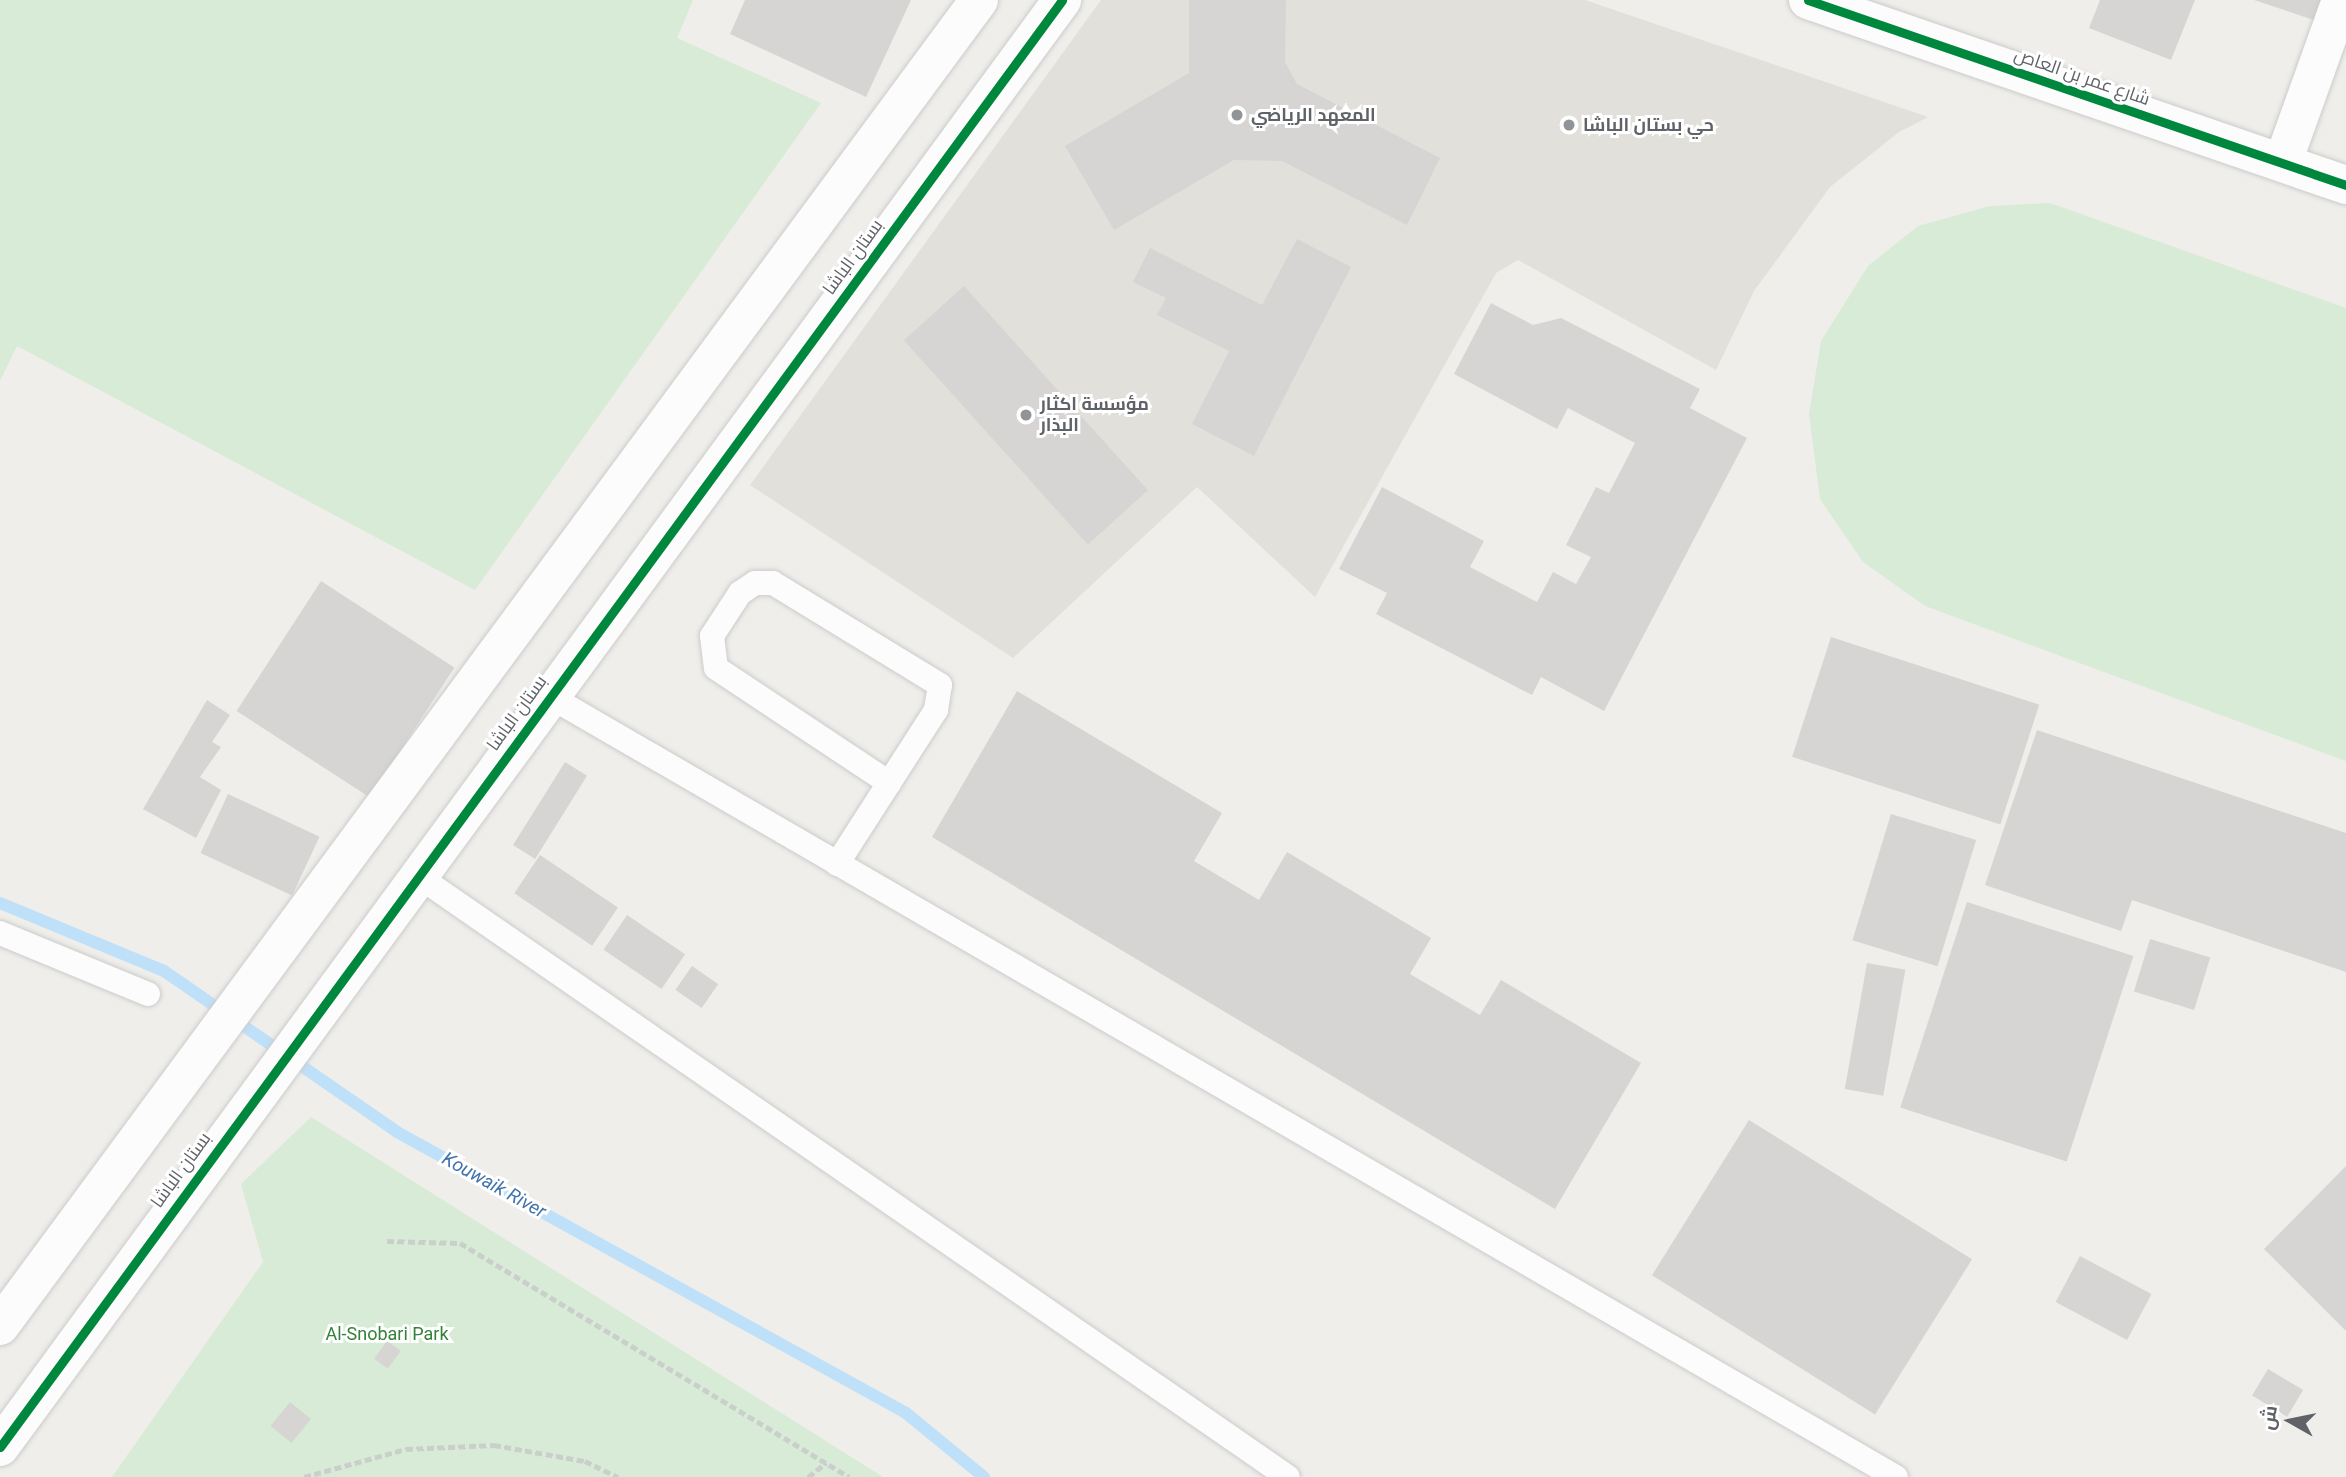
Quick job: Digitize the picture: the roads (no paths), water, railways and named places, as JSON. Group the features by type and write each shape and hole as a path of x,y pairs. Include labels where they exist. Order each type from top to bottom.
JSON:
{"street":[{"path":"0,1326 317,902 979,0"},
{"name":"بستان الباشا","path":"0,1447 374,931 418,876 1062,0"},
{"name":"شارع عمر بن العاص","path":"1808,0 2346,185"},
{"path":"2283,162 2341,0"}],"lane":[{"path":"837,863 889,783 936,710 940,685 773,583 755,583 740,593 712,636 716,668 889,783"},
{"path":"550,696 1896,1477"},
{"path":"418,876 1288,1477"},
{"path":"0,933 148,994"}],"waterway":[{"name":"Kouwaik River","path":"0,903 164,971 397,1132 906,1413 984,1477"}],"place":[{"name":"المعهد الرياضي","path":"1237,115"},
{"name":"حي بستان الباشا","path":"1569,125"},
{"name":"مؤسسة اكثار البذار","path":"1026,415"}],"park label":[{"name":"Al-Snobari Park","path":"387,1334"}]}
